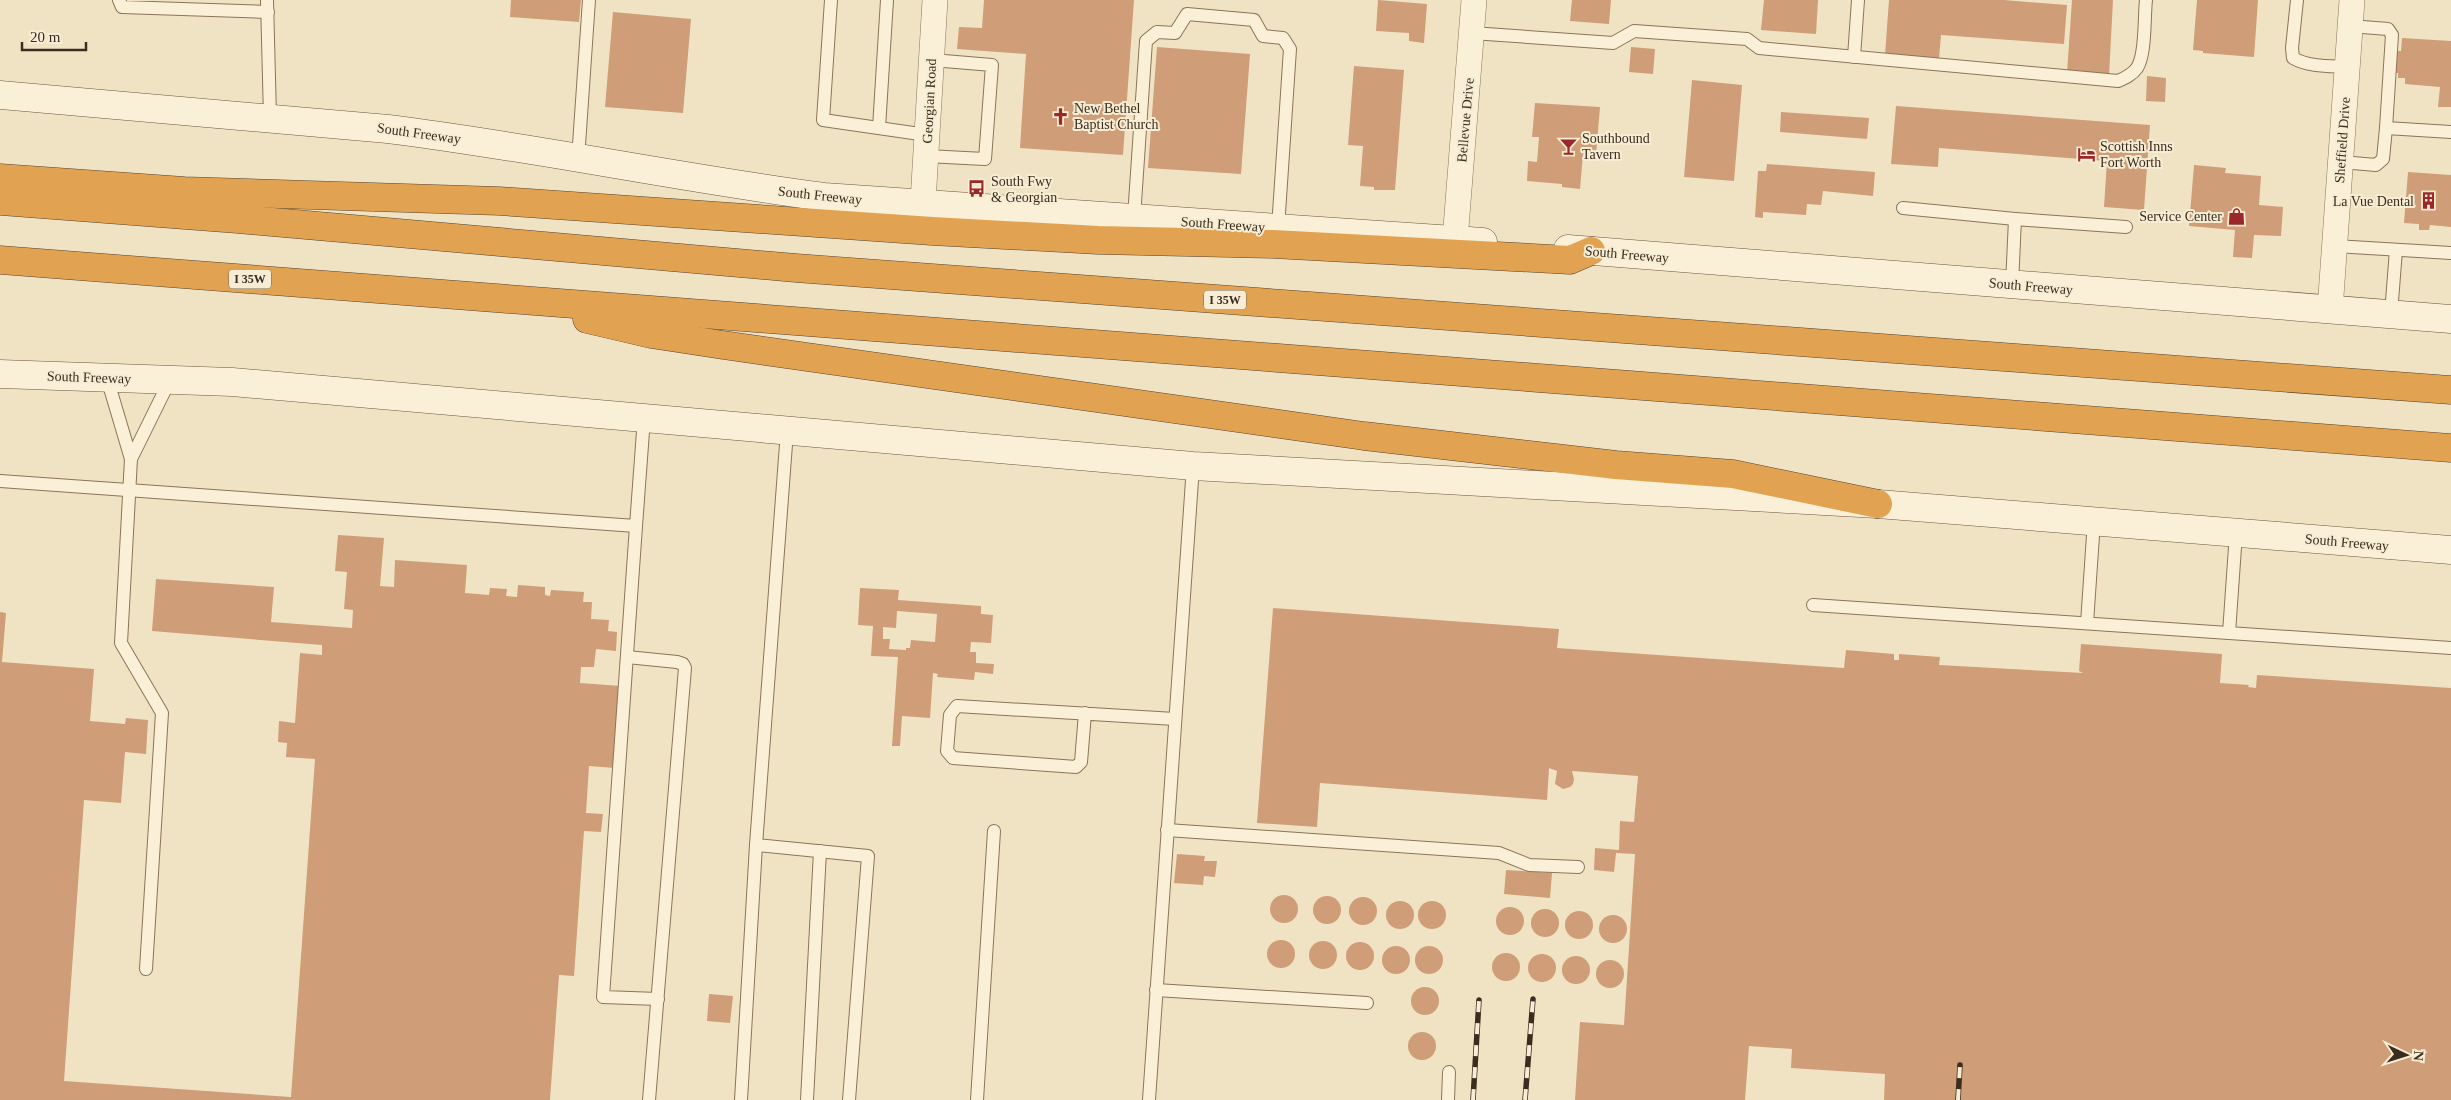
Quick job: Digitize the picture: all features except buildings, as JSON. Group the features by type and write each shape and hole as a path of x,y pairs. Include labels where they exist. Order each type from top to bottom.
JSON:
{"highway":[{"path":"0,178 184,191 499,201 1098,240 1273,244 1570,260 1591,251"},
{"name":"I 35W","path":"0,201 258,221 796,268 2451,390"},
{"name":"I 35W","path":"0,260 2451,448"},
{"path":"501,299 651,334 723,345 1364,436 1616,465 1733,474 1878,504"}],"main road":[{"name":"South Freeway","path":"0,95 270,117 446,136 719,183 824,197 923,202 1455,240 2451,319"},
{"name":"South Freeway","path":"0,374 242,383 1193,466 1878,504 2451,550"}],"street":[{"name":"Georgian Road","path":"923,202 935,0"},
{"name":"Bellevue Drive","path":"1455,240 1474,0"},
{"name":"Sheffield Drive","path":"2330,310 2352,0"}],"lane":[{"path":"119,0 122,7 268,6 270,117"},
{"path":"578,159 590,0"},
{"path":"831,0 823,120 879,128 927,145 985,159 992,64 932,60"},
{"path":"879,128 887,0"},
{"path":"1854,57 1858,0"},
{"path":"1472,33 1613,43 1634,31 1747,39 1759,48 2118,81 2130,75 2138,67 2142,52 2146,0"},
{"path":"2297,0 2292,48 2293,58 2300,62 2314,65 2348,67"},
{"path":"1134,218 1146,41 1157,32 1174,33 1187,14 1254,20 1263,36 1284,38 1290,49 1278,228"},
{"path":"2341,162 2376,165 2383,159 2386,128 2392,35 2388,29 2350,26"},
{"path":"2386,128 2451,132"},
{"path":"1903,208 2126,227"},
{"path":"2012,285 2015,219"},
{"path":"2335,246 2451,253"},
{"path":"2391,314 2396,250"},
{"path":"107,378 131,459 121,643 162,713 146,969"},
{"path":"131,459 170,380"},
{"path":"644,418 603,997 658,999"},
{"path":"741,1100 756,846 787,431"},
{"path":"1149,1100 1193,466"},
{"path":"0,481 129,492 636,526"},
{"path":"2087,623 2094,521"},
{"path":"2229,633 2236,533"},
{"path":"1812,605 2451,648"},
{"path":"628,658 677,662 683,664 685,668 649,1100"},
{"path":"1085,713 1081,762 1076,767 953,758 948,751 950,715 957,706 1085,713 1175,719"},
{"path":"1167,830 1499,853 1529,865 1578,868"},
{"path":"977,1100 994,831"},
{"path":"756,846 868,856 849,1100"},
{"path":"807,1100 820,852"},
{"path":"1156,990 1366,1003"},
{"path":"1448,1100 1449,1072"}],"railway":[{"path":"1525,1100 1533,999"},
{"path":"1473,1100 1479,1000"},
{"path":"1958,1100 1960,1065"}],"place":[{"name":"New Bethel Baptist Church","path":"1060,116"},
{"name":"Southbound Tavern","path":"1568,146"},
{"name":"Scottish Inns Fort Worth","path":"2086,154"},
{"name":"South Fwy & Georgian","path":"977,189"},
{"name":"La Vue Dental","path":"2428,201"},
{"name":"Service Center","path":"2236,216"}]}
